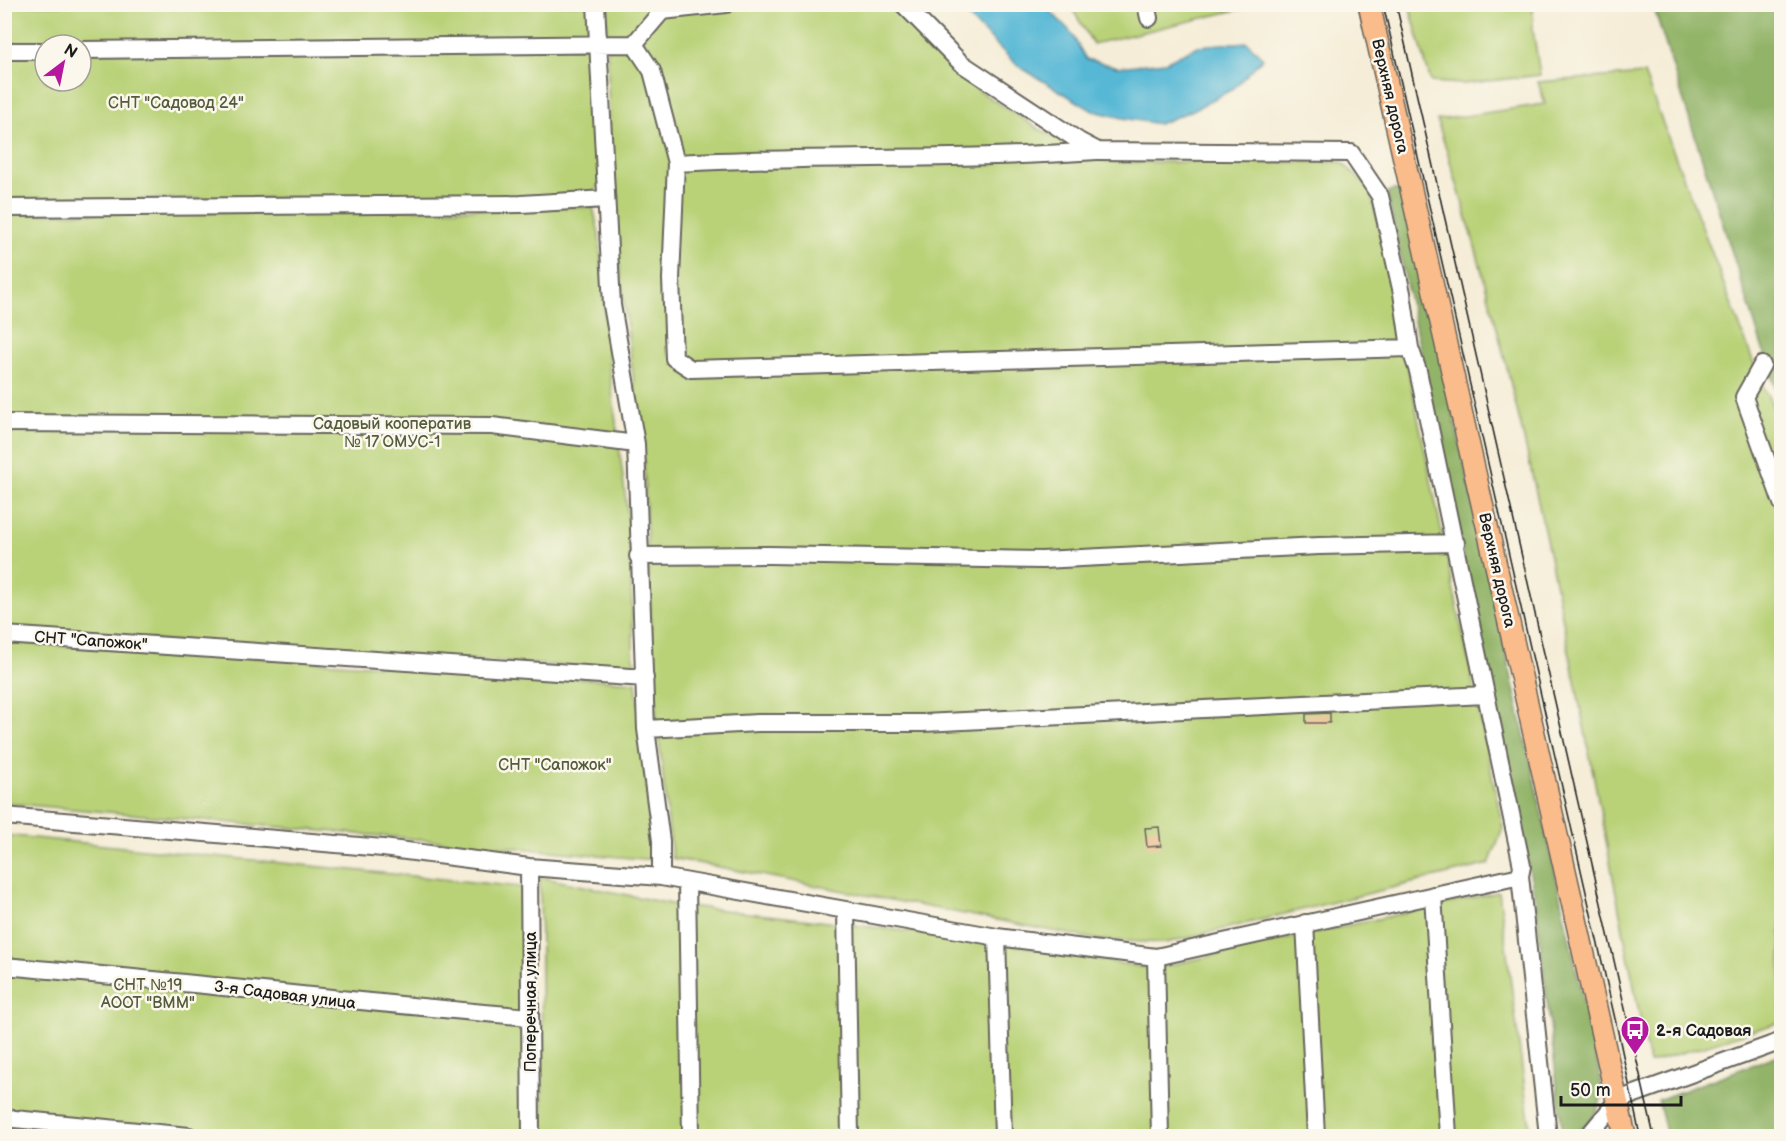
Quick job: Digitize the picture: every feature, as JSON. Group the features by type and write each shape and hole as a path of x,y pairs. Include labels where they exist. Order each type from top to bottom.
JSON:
{"main road":[{"name":"Верхняя дорога","path":"1370,4 1625,1137"}],"street":[{"path":"596,4 612,305 636,444 638,556 646,729 661,841 662,877"},
{"path":"93,50 634,44 662,11 726,4"},
{"path":"903,4 962,63 1079,141 1098,151"},
{"path":"634,44 652,71 676,163 671,279 674,358 691,369 1410,348"},
{"path":"4,51 33,51"},
{"path":"676,163 778,158 1045,155 1098,151 1351,153 1380,196 1400,281 1410,348 1418,371 1478,648 1485,694 1491,710 1503,765 1522,866 1520,876 1548,1137"},
{"path":"4,208 521,204 606,199"},
{"path":"1762,365 1744,397 1782,503"},
{"path":"4,423 492,426 636,444"},
{"path":"638,556 770,555 1041,560 1319,546 1456,543"},
{"name":"СНТ \"Сапожок\"","path":"4,635 645,678"},
{"path":"646,729 758,723 946,722 1485,694"},
{"path":"4,816 383,848 529,867 662,877 997,937 1156,957 1520,876"},
{"name":"Поперечная улица","path":"529,867 531,1137"},
{"path":"687,882 691,1137"},
{"path":"1433,895 1448,1137"},
{"path":"846,910 850,1137"},
{"path":"1305,923 1316,1137"},
{"path":"997,937 1003,1137"},
{"path":"1156,957 1160,1137"},
{"name":"3-я Садовая улица","path":"4,966 133,976 360,1003 530,1017"},
{"path":"1588,1137 1618,1100 1782,1041"},
{"path":"4,1118 189,1137"}],"green space":[{"name":"СНТ \"Садовод 24\"","path":"4,5 592,5 600,184 592,196 5,200"},
{"path":"606,5 888,5 976,89 1039,129 1107,162 1342,162 1371,191 1503,828 1489,864 1166,943 1100,940 672,858 653,684 644,463 611,197"},
{"path":"1070,5 1258,5 1093,44"},
{"path":"1409,5 1533,5 1533,30 1540,75 1463,84 1431,82"},
{"path":"1653,5 1781,5 1781,400 1774,384"},
{"path":"1644,74 1761,382 1781,423 1781,1022 1649,1063 1580,707 1531,470 1472,235 1437,120 1545,104 1538,82"},
{"path":"1403,188 1603,1090 1591,1120 1579,1129 1563,1136 1535,897 1387,192"},
{"name":"Садовый кооператив № 17 ОМУС-1","path":"593,207 599,234 609,367 629,525 634,670 5,631 4,214"},
{"name":"СНТ \"Сапожок\"","path":"4,642 636,682 654,860 5,803"},
{"name":"СНТ №19 АООТ \"ВММ\"","path":"4,835 521,887 526,1136 5,1136"},
{"path":"540,877 671,904 993,941 1152,969 1499,892 1531,1136 543,1136"},
{"path":"1781,1054 1781,1136 1667,1136 1658,1100"}],"water":[{"path":"956,5 1044,5 1070,31 1086,59 1118,67 1165,62 1198,46 1247,42 1263,58 1233,89 1193,110 1159,124 1123,118 1093,111 1018,66"}],"building":[{"path":"1330,713 1330,723 1306,723 1306,714"},
{"path":"1159,827 1161,846 1147,847 1145,828"}],"tram line":[{"path":"1383,4 1640,1136"},
{"path":"1396,4 1654,1136"}],"place":[{"name":"2-я Садовая","path":"1635,1056"}]}
